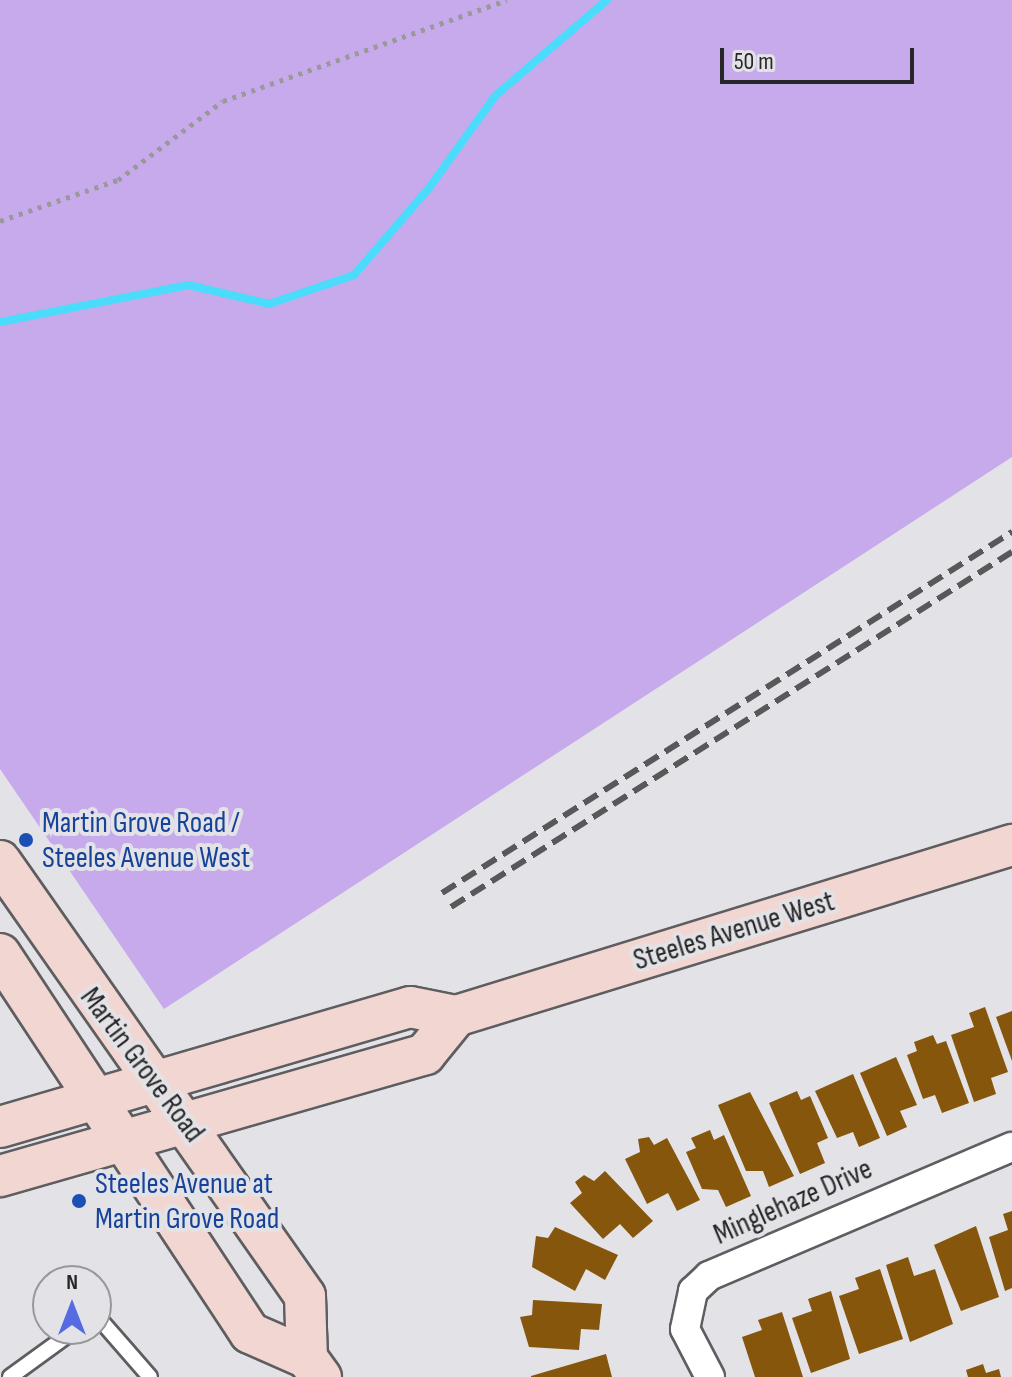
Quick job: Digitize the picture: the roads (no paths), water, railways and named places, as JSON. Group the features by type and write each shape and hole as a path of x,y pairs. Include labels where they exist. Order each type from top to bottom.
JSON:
{"main road":[{"name":"Steeles Avenue West","path":"0,1127 410,1007 456,1016 1012,845"},
{"name":"Martin Grove Road","path":"0,861 104,1018 157,1080 305,1296 314,1367"},
{"name":"Martin Grove Road","path":"0,954 250,1333 314,1367"},
{"path":"0,1176 425,1054 456,1016"}],"street":[{"name":"Minglehaze Drive","path":"710,1377 685,1329 693,1291 709,1276 1012,1147"}],"lane":[{"path":"112,1333 150,1377"},
{"path":"10,1377 54,1345"}],"waterway":[{"path":"0,322 188,285 269,304 354,275 429,188 495,96 607,0"}],"railway":[{"path":"442,893 1012,532"},
{"path":"451,907 1012,552"}],"place":[{"name":"Martin Grove Road / Steeles Avenue West","path":"26,840"},
{"name":"Steeles Avenue at Martin Grove Road","path":"79,1201"}]}
